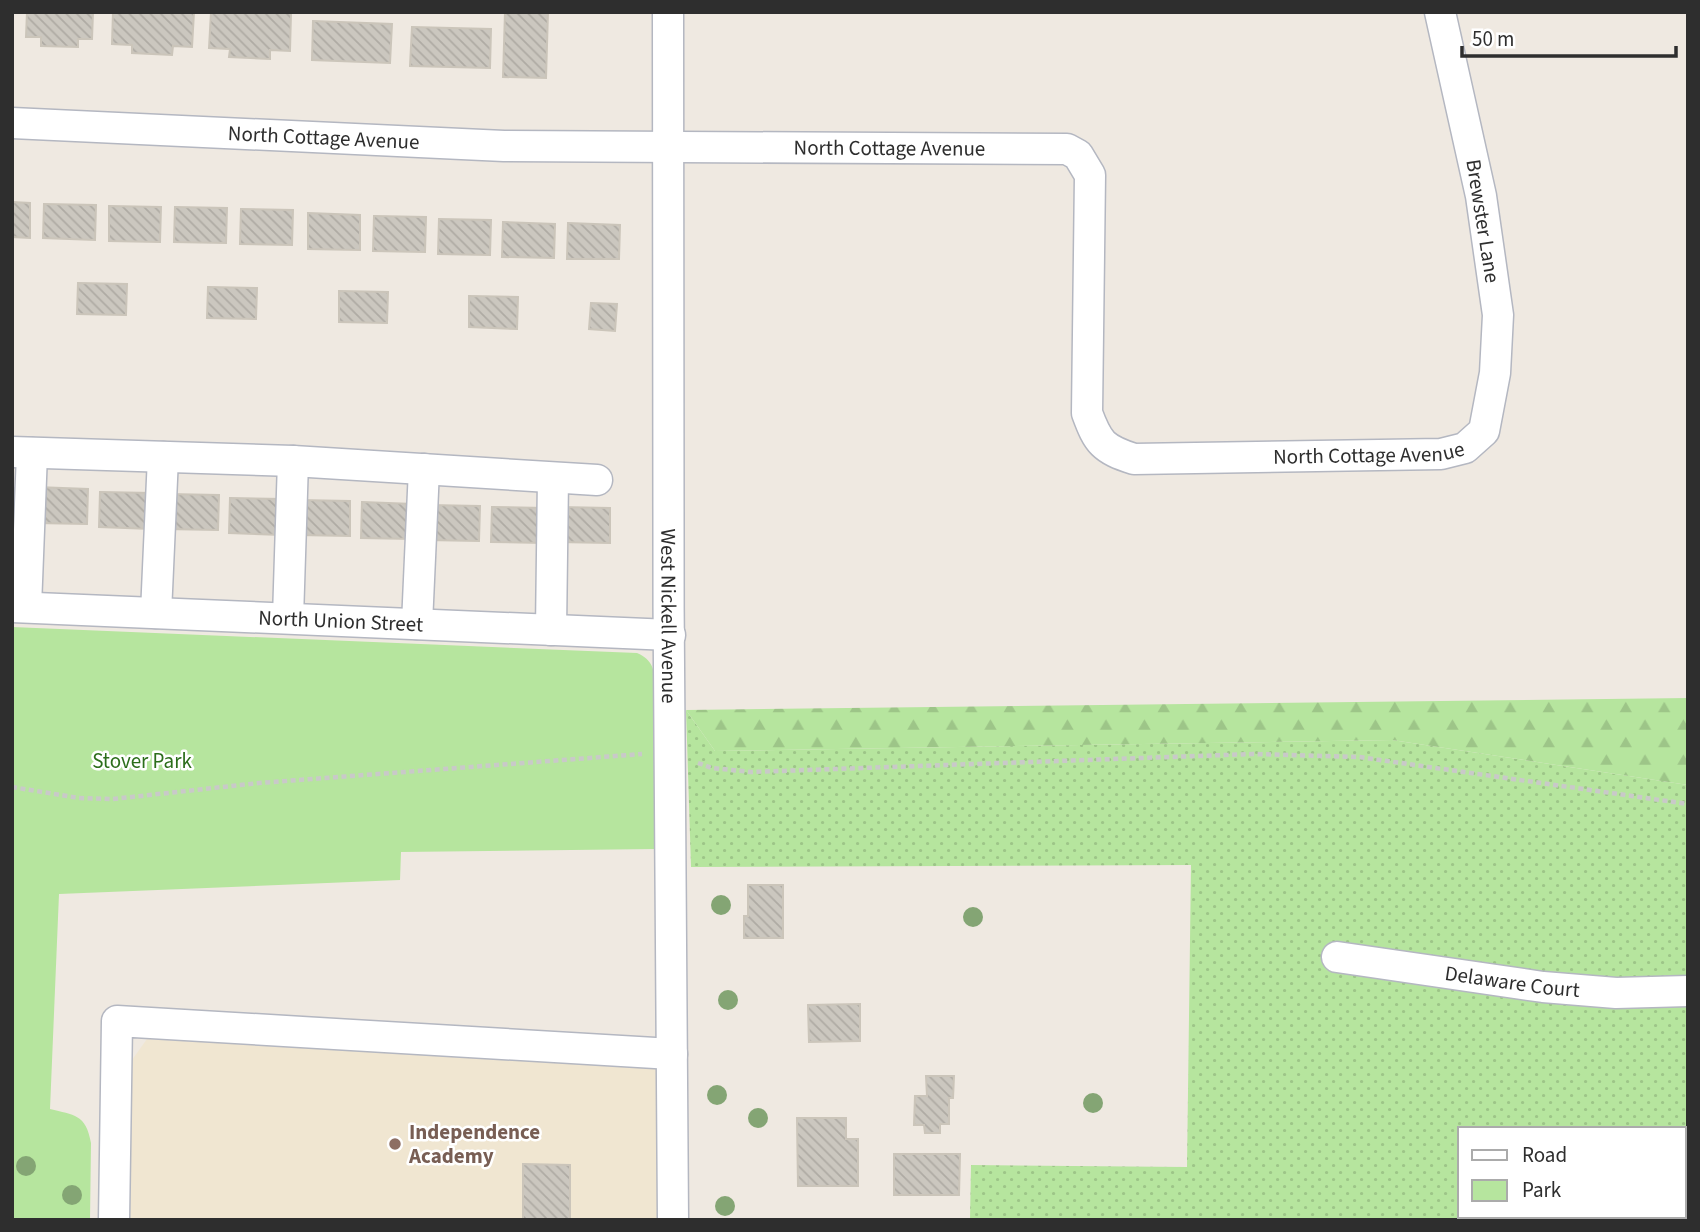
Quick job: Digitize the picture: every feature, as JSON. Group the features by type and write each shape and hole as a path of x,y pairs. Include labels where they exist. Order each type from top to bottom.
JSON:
{"street":[{"name":"West Nickell Avenue","path":"668,12 668,752 673,1220"},
{"name":"Brewster Lane","path":"1440,12 1481,197 1498,315 1495,373 1484,431"},
{"name":"North Cottage Avenue","path":"12,123 465,145 1067,149 1078,155 1090,175 1087,414 1095,435 1112,452 1134,458 1441,454 1465,448 1484,431"},
{"path":"19,607 22,452 293,461 597,480"},
{"path":"156,612 163,457"},
{"path":"288,618 293,461"},
{"path":"417,624 424,469"},
{"path":"551,630 553,478"},
{"name":"North Union Street","path":"19,607 670,635"},
{"name":"Delaware Court","path":"1337,957 1543,987 1616,993 1688,991"},
{"path":"114,1220 117,1021 672,1054"}],"path":[{"path":"12,787 79,798 113,799 259,783 668,752 712,768 751,772 1253,754 1359,757 1688,804"}],"shaded area":[{"name":"Independence Academy","path":"147,1039 658,1068 659,1220 130,1220 132,1060"}],"green space":[{"name":"Stover Park","path":"12,627 637,653 652,666 656,685 656,849 401,852 400,880 59,894 50,1109 78,1117 89,1133 90,1220 12,1220"},
{"path":"1688,698 1688,785 1392,740 715,751 686,710"},
{"path":"686,710 715,751 1392,740 1688,785 1688,1220 970,1220 971,1165 1187,1167 1191,865 691,867"}],"building":[{"path":"27,12 93,12 92,39 78,39 78,47 41,46 41,37 26,37"},
{"path":"113,12 194,12 192,47 173,46 172,55 132,53 132,45 112,44"},
{"path":"211,12 291,13 290,51 270,50 270,59 229,57 230,49 209,48"},
{"path":"505,12 548,12 546,78 503,77"},
{"path":"313,21 392,24 390,63 312,60"},
{"path":"412,27 491,29 490,68 410,66"},
{"path":"12,202 30,203 30,238 12,237"},
{"path":"44,204 96,205 95,240 43,238"},
{"path":"109,206 161,207 160,242 109,241"},
{"path":"175,207 227,208 226,243 174,242"},
{"path":"241,209 293,210 292,245 240,244"},
{"path":"308,213 360,215 360,250 308,249"},
{"path":"374,216 426,217 425,252 373,251"},
{"path":"439,219 491,220 490,255 438,254"},
{"path":"503,222 555,224 554,258 502,257"},
{"path":"568,223 620,225 619,259 567,259"},
{"path":"78,283 127,284 126,315 77,314"},
{"path":"208,287 257,288 256,319 207,318"},
{"path":"339,291 388,292 387,323 339,322"},
{"path":"469,296 518,297 517,329 469,327"},
{"path":"591,303 617,304 615,331 589,329"},
{"path":"36,487 88,489 87,524 36,523"},
{"path":"12,488 22,489 21,524 12,524"},
{"path":"100,492 152,493 151,529 99,527"},
{"path":"167,494 219,495 218,530 166,529"},
{"path":"230,498 282,499 281,535 229,533"},
{"path":"298,500 350,501 350,536 298,535"},
{"path":"362,502 413,504 413,539 361,538"},
{"path":"428,505 480,506 479,541 427,540"},
{"path":"492,507 544,508 543,543 491,542"},
{"path":"559,507 610,508 610,543 558,542"},
{"path":"748,885 783,885 783,938 744,938 744,916 748,916"},
{"path":"860,1004 860,1041 809,1042 808,1005"},
{"path":"926,1076 954,1076 953,1098 949,1098 949,1124 940,1124 940,1133 925,1133 924,1125 914,1125 915,1096 927,1096"},
{"path":"797,1118 846,1118 846,1139 858,1139 858,1186 798,1186"},
{"path":"894,1154 960,1154 959,1195 894,1195"},
{"name":"Independence Academy","path":"523,1164 570,1165 570,1220 523,1220"}],"place":[{"name":"Independence Academy","path":"395,1144"}]}
